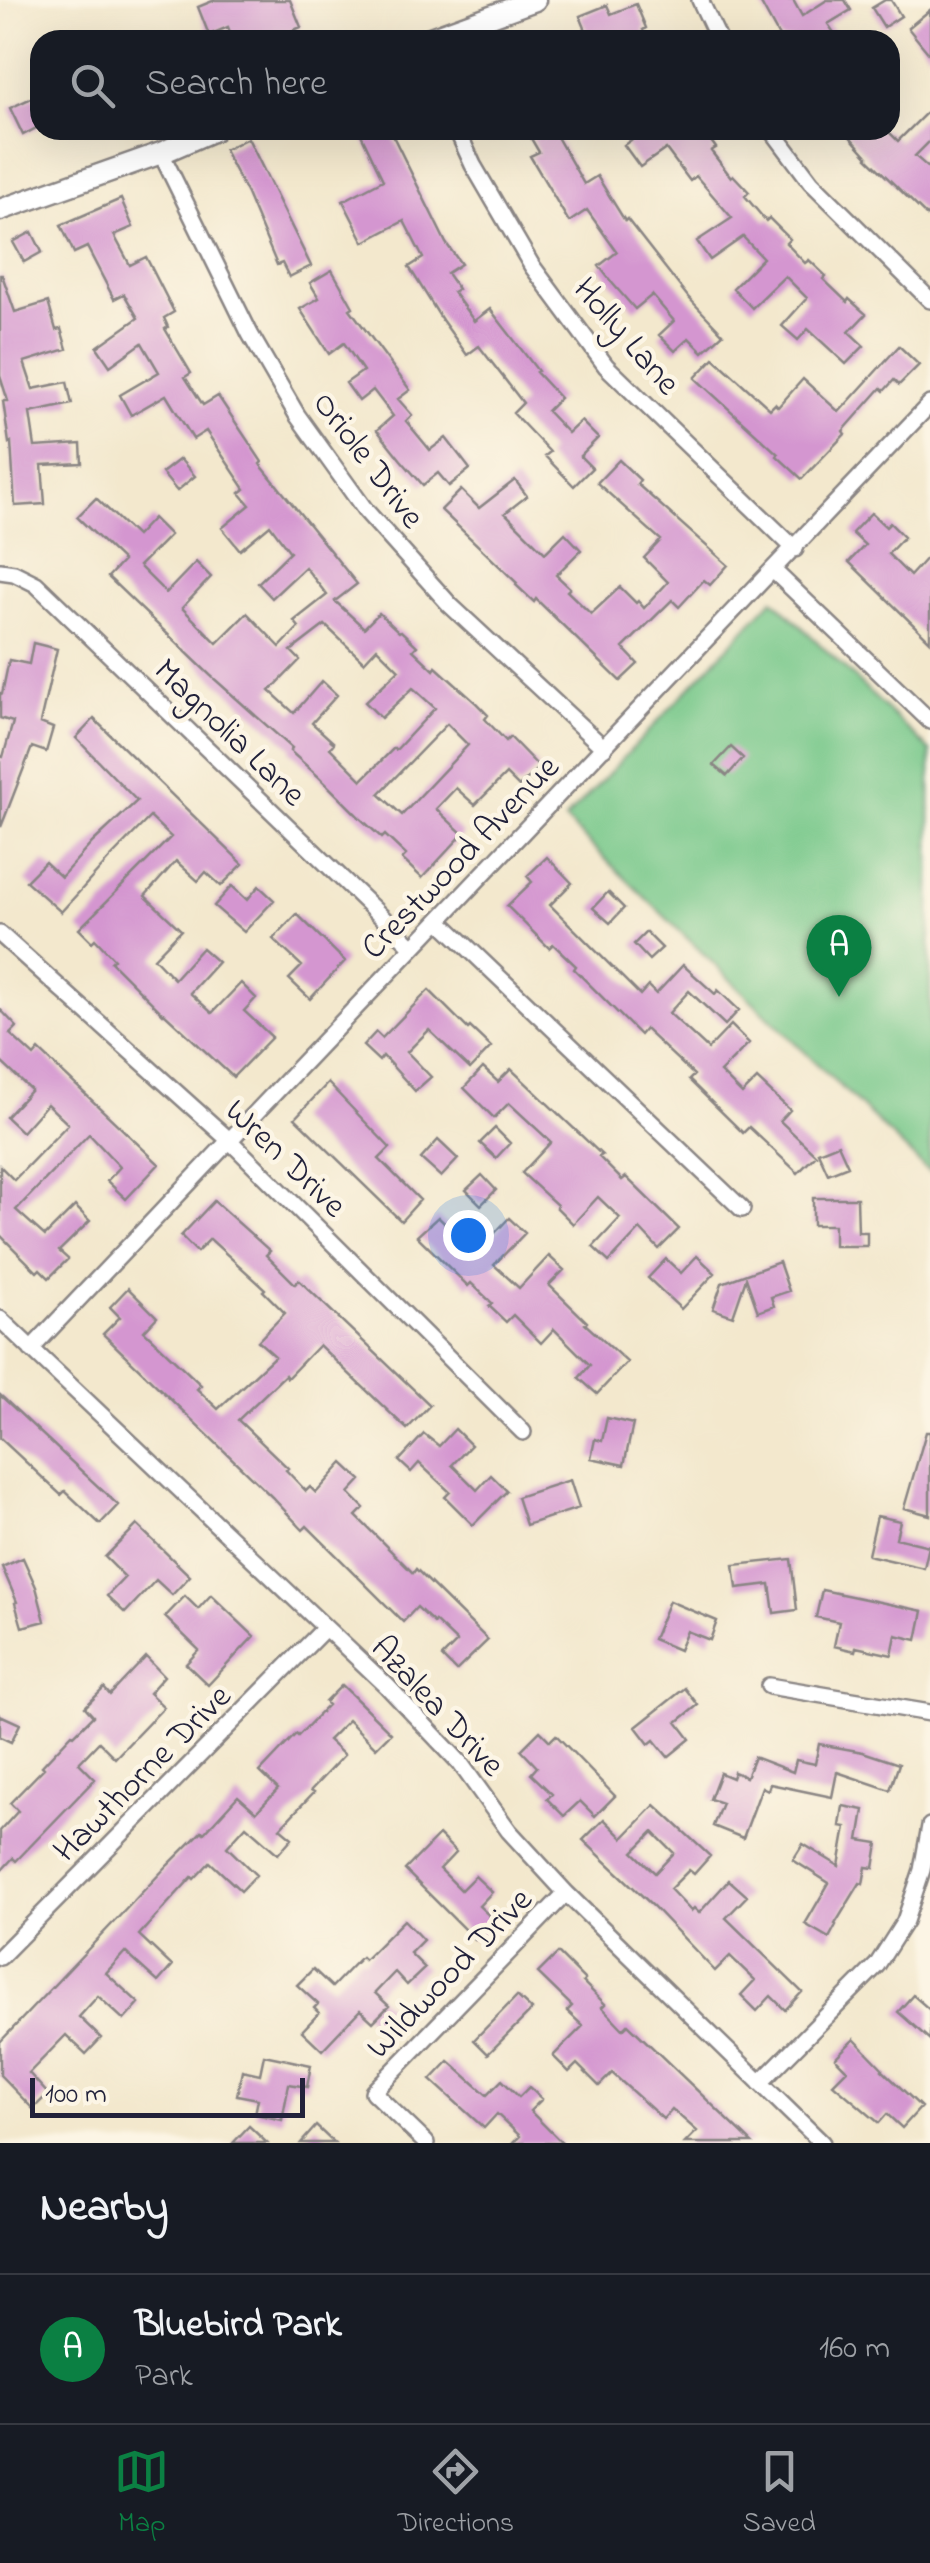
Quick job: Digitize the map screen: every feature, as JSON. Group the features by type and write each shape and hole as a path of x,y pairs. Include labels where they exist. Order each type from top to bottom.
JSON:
{"street":[{"path":"452,30 535,0"},
{"path":"700,0 714,30"},
{"path":"0,210 190,140"},
{"name":"Holly Lane","path":"462,140 532,266 606,366 795,549"},
{"path":"780,140 811,182 930,300"},
{"name":"Oriole Drive","path":"161,152 250,334 297,415 366,510 450,605 604,748"},
{"name":"Crestwood Avenue","path":"31,1349 930,404"},
{"name":"Magnolia Lane","path":"0,571 36,584 414,947"},
{"path":"774,571 930,721"},
{"path":"440,921 742,1209"},
{"name":"Wren Drive","path":"0,934 228,1140 523,1432"},
{"name":"Azalea Drive","path":"0,1319 387,1686 460,1763 509,1832 566,1894 822,2143"},
{"name":"Hawthorne Drive","path":"0,1957 324,1628"},
{"path":"769,1686 930,1713"},
{"path":"760,2083 877,1966 904,1921 922,1870 930,1826"},
{"name":"Wildwood Drive","path":"426,2143 373,2092 566,1894"}],"green space":[{"path":"773,599 930,751 930,1173 565,820"}],"building":[{"path":"215,0 290,0 301,27 207,30 198,7"},
{"path":"759,0 793,0 802,16 827,0 845,0 851,10 828,24 832,30 776,30"},
{"path":"891,0 901,16 884,27 872,8"},
{"path":"636,4 646,28 586,30 580,16 607,5 611,14"},
{"path":"930,10 930,55 908,28"},
{"path":"30,99 30,131 23,135 10,108"},
{"path":"930,109 930,141 915,156 930,169 930,219 853,140 900,139"},
{"path":"249,140 311,266 289,277 282,263 277,265 224,150"},
{"path":"364,140 395,140 446,243 461,264 447,273 458,289 453,292 474,321 490,309 560,398 547,411 568,433 581,421 598,438 580,456 592,468 574,486 545,456 550,452 513,413 523,403 479,346 467,355 442,320 409,267 423,258 404,221 364,242 343,201 383,180"},
{"path":"532,140 559,140 584,184 597,176 625,221 723,334 703,352 689,338 675,351 659,335 674,321 652,295 635,309 613,284 599,266 617,252 587,210 569,222 530,156 539,152"},
{"path":"631,140 710,140 716,148 711,151 731,177 749,192 745,196 766,221 769,218 790,239 786,243 805,263 809,260 847,302 849,299 866,314 849,332 864,346 846,364 808,329 798,340 782,326 807,298 785,276 752,308 733,288 763,258 743,237 710,260 697,241 732,218 696,176 690,181 666,149 640,167 624,145"},
{"path":"121,199 133,227 114,235 130,265 146,257 174,312 164,318 168,327 165,329 191,373 185,377 203,405 218,396 260,464 357,584 335,601 364,628 379,613 417,646 413,650 434,670 436,667 488,715 485,719 506,741 510,737 539,767 519,787 506,774 475,805 456,788 436,809 463,834 422,878 402,859 406,855 361,819 290,751 292,748 108,577 123,561 77,517 96,498 136,536 153,518 170,535 139,566 166,593 196,562 211,577 182,608 217,643 247,613 280,647 299,627 294,621 327,595 305,567 272,598 258,583 290,552 270,525 240,550 222,528 250,505 240,493 245,489 206,431 193,439 166,395 131,415 120,395 159,372 142,343 110,366 97,347 138,318 124,294 114,299 87,247 74,253 61,225","holes":["325,625 364,662 377,648 399,670 365,702 381,718 413,688 435,708 362,780 330,748 334,743 312,723 337,695 322,681 294,713 270,691 300,660 291,651","447,724 468,745 402,815 379,794"]},
{"path":"32,232 42,252 24,262 13,242"},
{"path":"332,270 353,307 350,309 410,390 398,399 412,415 406,421 430,450 446,438 470,469 449,486 438,473 423,485 401,460 377,430 393,416 373,390 359,401 346,383 363,371 344,343 329,354 300,309 319,298 310,283"},
{"path":"0,275 15,312 48,302 56,330 61,329 67,349 24,362 33,389 67,382 72,404 30,413 35,447 81,444 82,463 42,465 45,504 15,506 11,442 3,401 8,401 0,376"},
{"path":"899,346 919,365 899,385 894,380 884,391 881,388 802,479 695,378 714,358 770,409 775,404 778,407 803,379 839,412"},
{"path":"180,459 195,476 177,491 162,473"},
{"path":"619,460 640,480 637,484 728,565 710,585 704,580 679,607 672,600 623,648 638,664 620,681 441,510 461,490 479,508 515,480 527,496 505,513 545,553 565,533 581,550 556,575 570,588 567,591 591,614 620,587 644,608 668,582 644,558 661,540 597,483"},
{"path":"871,513 886,527 890,523 904,537 888,554 910,576 930,554 930,641 849,562 865,545 852,533"},
{"path":"33,643 57,649 40,723 53,728 46,752 32,747 1,827 0,756 3,757 13,722 0,718 0,693 9,660 29,664"},
{"path":"94,719 243,864 221,886 206,872 198,881 176,861 145,896 181,930 154,958 174,979 202,948 218,962 190,993 212,1013 241,983 256,998 244,1011 272,1037 233,1077 111,962 114,959 95,939 92,942 79,929 171,837 150,817 61,912 26,881 45,862 61,877 137,801 76,738"},
{"path":"731,747 743,758 727,776 714,765"},
{"path":"547,857 572,883 550,905 640,995 648,986 656,994 683,965 739,1010 725,1025 689,991 669,1013 708,1049 731,1025 749,1043 720,1072 742,1094 757,1079 790,1110 780,1121 816,1155 798,1173 749,1127 743,1133 689,1080 694,1075 645,1029 640,1035 574,969 576,966 553,944 549,948 507,906 532,882 527,876"},
{"path":"232,886 247,900 259,886 274,900 244,932 214,906"},
{"path":"608,892 624,908 610,923 593,908"},
{"path":"297,914 345,961 310,999 289,979 302,966 273,939"},
{"path":"646,932 662,948 649,960 634,944"},
{"path":"429,990 491,1047 470,1069 429,1030 407,1052 431,1077 415,1091 383,1056 379,1061 363,1046 376,1032 382,1038"},
{"path":"0,1009 17,1027 10,1034 34,1056 39,1050 159,1164 126,1199 107,1181 120,1167 89,1134 16,1210 45,1236 75,1206 90,1221 59,1251 68,1259 49,1278 40,1269 37,1272 0,1235 0,1166 14,1180 68,1124 47,1104 22,1132 6,1117 31,1090 0,1061"},
{"path":"483,1068 498,1082 511,1069 602,1155 599,1157 622,1180 626,1177 679,1229 659,1249 640,1229 609,1262 593,1247 620,1218 598,1197 573,1224 522,1173 551,1142 509,1103 494,1118 464,1088"},
{"path":"328,1083 390,1148 379,1159 420,1200 401,1221 295,1118"},
{"path":"495,1128 510,1143 496,1158 480,1143"},
{"path":"438,1140 458,1159 441,1177 421,1159"},
{"path":"838,1144 848,1166 828,1174 818,1152"},
{"path":"482,1175 496,1190 481,1205 466,1190"},
{"path":"813,1198 857,1198 858,1232 867,1232 867,1246 834,1246 834,1225 813,1225"},
{"path":"214,1201 270,1251 266,1255 295,1284 299,1280 430,1405 407,1429 319,1345 238,1420 306,1491 310,1487 316,1493 343,1463 361,1480 349,1493 364,1508 356,1516 488,1640 456,1671 442,1657 457,1642 417,1607 403,1622 103,1334 120,1317 110,1307 128,1288 157,1317 144,1331 201,1385 197,1389 218,1409 275,1356 258,1341 285,1313 265,1289 210,1239 197,1252 181,1236"},
{"path":"438,1217 479,1250 509,1218 525,1233 494,1265 519,1288 549,1256 564,1270 549,1285 627,1362 597,1394 579,1378 590,1365 554,1329 541,1343 513,1315 506,1322 489,1306 492,1303 471,1283 468,1286 417,1236"},
{"path":"697,1256 715,1273 681,1309 648,1278 666,1259 681,1273"},
{"path":"779,1262 789,1291 771,1297 774,1306 758,1312 746,1278 733,1316 713,1309 722,1283"},
{"path":"0,1395 118,1505 100,1524 65,1491 61,1495 0,1438"},
{"path":"607,1418 633,1424 624,1465 591,1458 595,1439 602,1441"},
{"path":"455,1429 471,1445 452,1465 477,1490 491,1475 507,1491 473,1525 445,1497 450,1492 419,1463 411,1472 399,1461 424,1434 439,1446"},
{"path":"926,1432 930,1432 930,1515 904,1508"},
{"path":"570,1480 579,1508 526,1525 517,1497"},
{"path":"877,1516 900,1521 896,1538 929,1546 924,1568 868,1555"},
{"path":"137,1525 190,1576 172,1595 156,1580 125,1613 107,1596 125,1577 105,1557"},
{"path":"23,1558 45,1621 22,1627 17,1602 2,1567"},
{"path":"791,1559 797,1610 774,1613 770,1584 737,1588 734,1565"},
{"path":"822,1590 923,1611 917,1640 896,1635 892,1655 834,1646 839,1622 816,1617"},
{"path":"211,1595 254,1636 208,1685 186,1664 199,1650 165,1617 185,1596 198,1609"},
{"path":"669,1601 717,1621 710,1640 687,1631 679,1650 653,1639"},
{"path":"146,1657 164,1676 149,1693 164,1707 115,1758 99,1742 79,1763 95,1779 16,1861 13,1858 0,1872 0,1831 18,1811 10,1803 93,1716 85,1707 104,1688 110,1695"},
{"path":"342,1685 391,1733 376,1748 348,1720 328,1740 344,1755 280,1828 292,1838 278,1854 246,1826 227,1847 256,1875 241,1891 210,1862 192,1877 139,1935 172,1966 158,1982 125,1952 106,1973 139,2003 124,2020 98,1996 79,2017 101,2038 86,2054 66,2035 29,2073 48,2094 33,2109 0,2075 0,2042 238,1796 256,1812 278,1789 260,1772 328,1705 325,1702"},
{"path":"685,1688 698,1705 677,1722 690,1739 668,1757 654,1740 649,1744 636,1727"},
{"path":"0,1715 20,1724 11,1742 0,1737"},
{"path":"540,1731 550,1741 556,1735 615,1796 595,1816 580,1801 564,1816 547,1799 552,1794 531,1774 537,1767 521,1750"},
{"path":"819,1744 899,1764 890,1790 837,1772 832,1797 770,1784 768,1790 762,1787 743,1838 713,1826 722,1803 710,1799 720,1773 732,1778 734,1772 746,1777 754,1757 793,1772 796,1760 815,1764"},
{"path":"655,1805 710,1856 694,1874 689,1870 670,1889 691,1911 694,1908 699,1913 729,1880 747,1896 726,1918 802,1992 785,2010 771,1996 757,2011 741,1995 755,1980 730,1956 715,1971 583,1840 604,1819 623,1838","holes":["653,1832 674,1853 655,1873 633,1852"]},
{"path":"843,1806 864,1810 859,1840 878,1843 874,1868 866,1867 863,1884 860,1883 829,1938 805,1924 829,1883 793,1860 803,1844 839,1866 846,1827 840,1826"},
{"path":"439,1835 456,1852 440,1869 461,1890 475,1876 492,1892 479,1906 494,1920 475,1940 405,1870"},
{"path":"404,1920 423,1940 410,1953 425,1968 407,1985 395,1972 375,1993 389,2006 373,2022 360,2010 322,2050 302,2031 319,2013 314,2008 318,2004 297,1985 313,1969 332,1987"},
{"path":"558,1953 623,2029 628,2024 752,2143 685,2143 697,2131 672,2109 663,2119 612,2073 599,2086 577,2064 569,2072 553,2056 583,2026 567,2011 572,2006 538,1973"},
{"path":"913,1995 930,2010 930,2040 898,2012"},
{"path":"517,1996 532,2010 488,2054 474,2040"},
{"path":"854,2039 921,2107 902,2128 887,2114 879,2123 833,2084 847,2070 835,2058"},
{"path":"264,2055 311,2065 307,2087 289,2084 282,2120 255,2114 258,2099 237,2095 242,2070 260,2074"},
{"path":"449,2061 487,2095 502,2080 519,2097 529,2087 542,2099 530,2111 562,2143 513,2143 520,2136 497,2114 484,2128 431,2080"},
{"path":"249,2126 267,2143 233,2143"},
{"path":"316,2126 334,2143 301,2143"}],"place":[{"name":"Bluebird Park","path":"839,997"}]}
